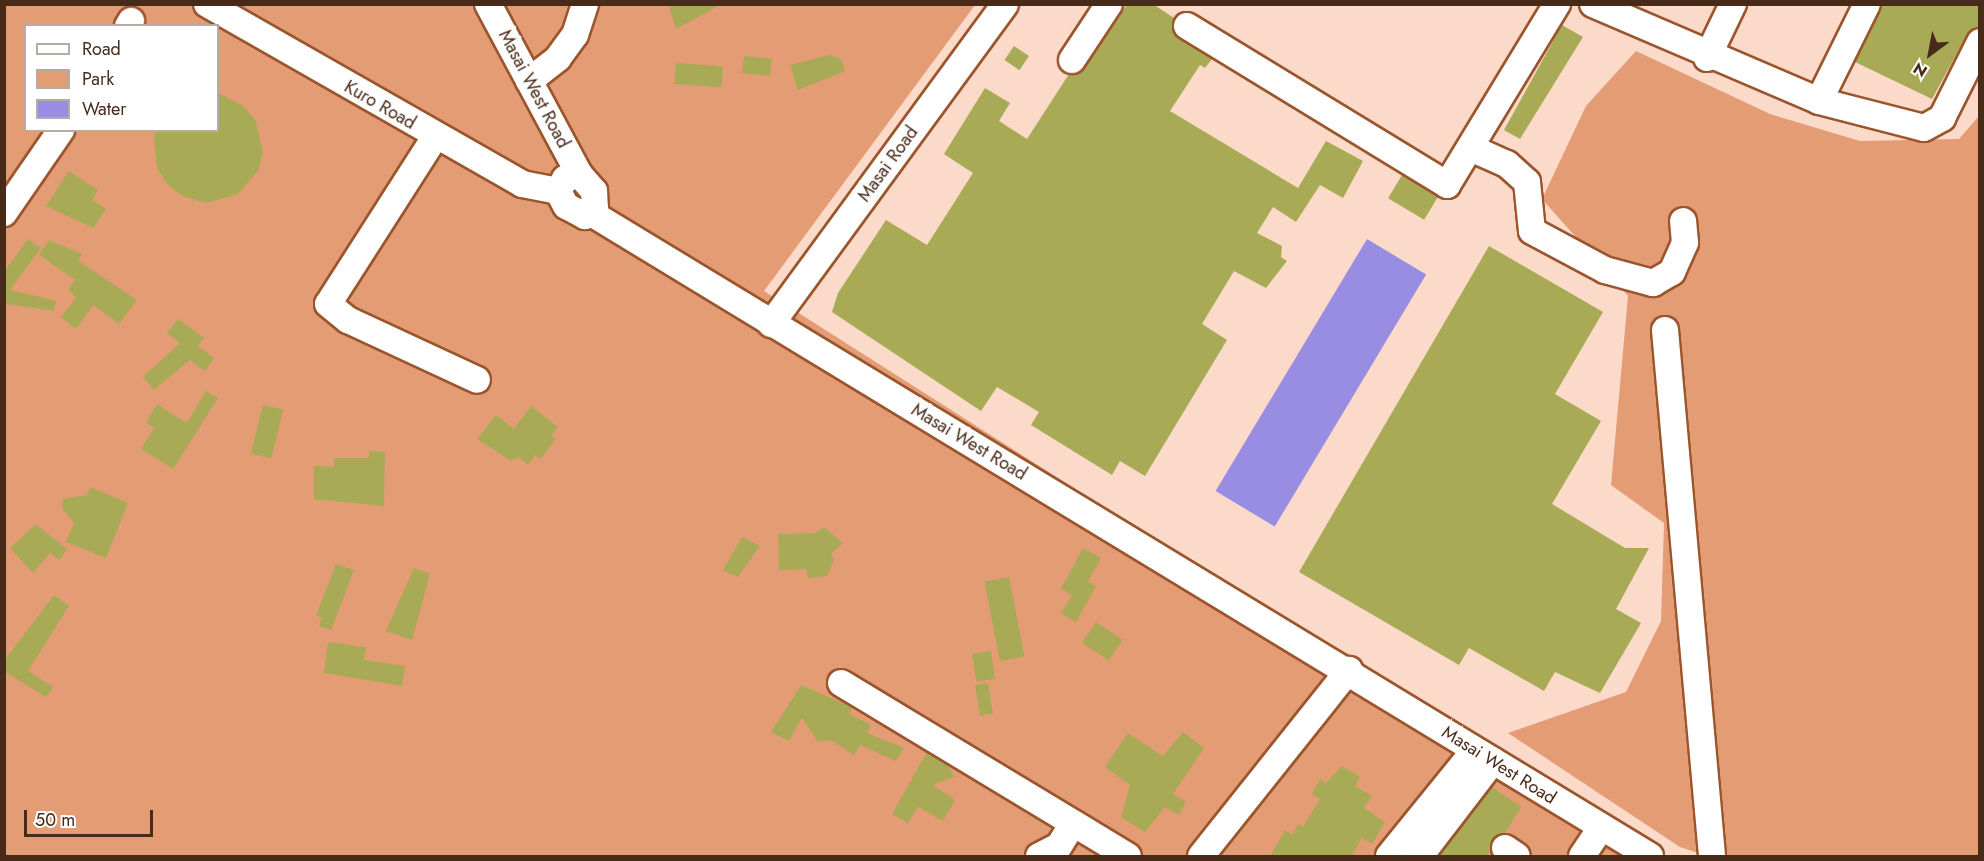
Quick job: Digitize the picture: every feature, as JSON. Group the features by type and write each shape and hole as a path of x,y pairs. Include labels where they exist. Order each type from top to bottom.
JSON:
{"street":[{"name":"Kuro Road","path":"207,4 435,137 522,184 558,191"},
{"name":"Masai West Road","path":"488,4 579,174"},
{"path":"529,81 564,50 585,4"},
{"name":"Masai Road","path":"771,324 1005,4"},
{"path":"1072,60 1109,4"},
{"path":"1186,26 1439,184 1453,183 1557,4"},
{"path":"1593,4 1707,58 1819,101 1924,128 1935,125 1980,42"},
{"path":"1707,58 1733,4"},
{"path":"1819,101 1867,4"},
{"path":"4,213 60,132"},
{"path":"435,137 328,304 348,320 477,380"},
{"path":"1473,149 1507,164 1527,182 1532,231 1605,270 1653,283 1672,272 1685,243 1683,221"},
{"path":"579,174 594,191 591,213 575,214 558,191 565,178 579,174"},
{"name":"Masai West Road","path":"591,213 771,324 1349,670 1484,756 1612,842 1650,856"},
{"path":"1665,330 1712,856"},
{"path":"1201,856 1349,670"},
{"path":"841,683 1128,856"},
{"path":"1389,856 1484,756"},
{"path":"1420,856 1484,756"},
{"path":"1040,856 1059,846 1074,824"},
{"path":"1582,856 1612,842"}],"green space":[{"path":"5,4 975,5 764,291 1652,856 5,856"},
{"path":"1636,51 1770,114 1860,141 1959,139 1979,116 1979,856 1707,856 1680,847 1508,733 1626,692 1661,621 1664,523 1611,485 1628,296 1542,199 1586,106"}],"water":[{"path":"1367,239 1426,275 1275,527 1216,491"}],"building":[{"path":"668,4 720,4 720,5 676,29"},
{"path":"1127,4 1153,4 1174,18 1179,38 1212,59 1205,68 1200,65 1170,111 1298,188 1326,141 1363,161 1343,198 1320,185 1296,222 1273,207 1257,233 1282,246 1281,257 1287,261 1266,288 1234,271 1202,324 1227,340 1145,476 1120,461 1112,475 1031,425 1039,412 997,387 981,411 832,312 838,293 886,220 927,245 973,173 944,154 985,88 1010,103 999,121 1027,139 1069,74 1085,68"},
{"path":"1882,4 1980,4 1980,27 1967,35 1932,99 1855,62"},
{"path":"1562,25 1583,37 1520,139 1504,130"},
{"path":"1014,46 1029,56 1019,70 1004,60"},
{"path":"829,55 841,59 845,71 798,90 790,65"},
{"path":"744,56 772,59 770,76 742,73"},
{"path":"676,63 723,66 721,87 675,84"},
{"path":"219,94 243,106 256,121 263,152 258,171 238,194 207,203 182,196 167,184 157,168 154,137 156,132 219,132"},
{"path":"69,171 98,190 92,200 106,209 93,228 46,206"},
{"path":"1402,175 1438,197 1424,220 1388,198"},
{"path":"28,239 41,248 10,290 56,301 54,311 6,304 4,272"},
{"path":"49,240 82,254 78,261 137,300 119,324 93,305 76,329 61,317 76,298 68,289 75,280 39,255"},
{"path":"1489,246 1603,312 1555,394 1601,421 1552,504 1625,548 1649,548 1616,609 1641,623 1600,693 1555,672 1544,691 1469,648 1459,665 1299,572"},
{"path":"178,319 204,338 198,346 214,358 205,371 190,360 154,390 143,377 180,343 167,333"},
{"path":"206,391 218,398 173,469 141,449 154,428 146,422 157,404 187,423"},
{"path":"263,405 283,410 271,459 251,454"},
{"path":"531,406 558,427 551,436 556,439 540,459 535,455 528,465 518,457 511,461 477,439 496,415 514,429"},
{"path":"369,451 385,452 384,506 314,499 314,466 334,467 334,458 369,458"},
{"path":"90,487 128,503 106,558 66,542 74,523 62,508 63,499 87,495"},
{"path":"36,524 67,549 59,560 50,553 33,573 10,548"},
{"path":"824,527 843,543 831,554 834,559 827,576 808,578 806,569 779,570 778,534 815,533"},
{"path":"742,537 760,546 738,577 723,570"},
{"path":"1083,548 1101,558 1088,582 1096,586 1076,622 1061,613 1072,595 1061,589"},
{"path":"336,564 354,570 331,630 319,626 322,618 316,616"},
{"path":"414,568 430,574 412,640 386,631"},
{"path":"1009,577 1024,657 1000,661 984,582"},
{"path":"54,595 69,606 28,671 53,687 46,697 4,671 4,661"},
{"path":"1096,622 1123,640 1109,661 1082,643"},
{"path":"328,642 366,647 364,660 405,666 402,686 324,673"},
{"path":"991,651 995,679 976,681 972,654"},
{"path":"988,683 993,714 980,716 975,685"},
{"path":"801,685 852,707 849,714 871,725 867,733 904,748 896,761 860,745 854,755 831,740 818,742 802,718 789,741 771,732"},
{"path":"1183,732 1204,748 1173,794 1186,802 1179,815 1165,807 1145,832 1121,817 1130,785 1105,767 1128,733 1163,756"},
{"path":"927,752 948,765 954,777 933,785 955,800 943,821 918,807 908,823 892,814"},
{"path":"1342,766 1360,777 1355,786 1372,796 1364,808 1385,822 1372,844 1362,838 1351,856 1270,856 1285,830 1292,835 1298,824 1303,827 1320,799 1312,794 1320,779 1326,783"},
{"path":"1492,787 1521,807 1505,833 1492,840 1488,856 1439,856"}]}
